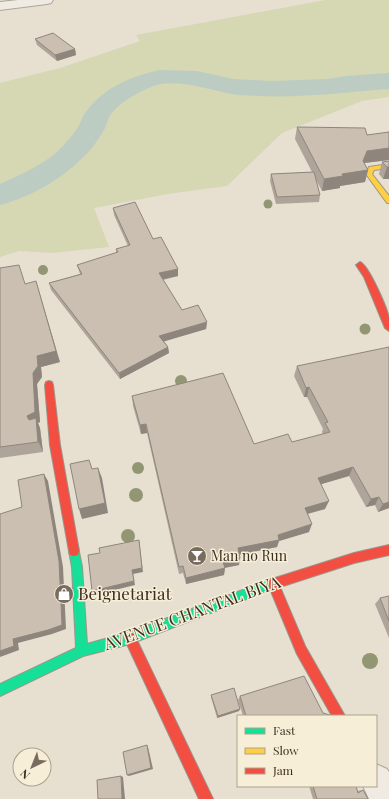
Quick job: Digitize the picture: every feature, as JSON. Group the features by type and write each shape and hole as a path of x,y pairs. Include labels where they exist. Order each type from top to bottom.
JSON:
{"street":[{"path":"0,6 47,0"},
{"path":"389,166 371,168 369,174 389,201"},
{"path":"360,264 368,276 389,328"},
{"path":"49,385 55,445 76,567 82,651"},
{"name":"AVENUE CHANTAL BIYA","path":"0,690 82,651 130,638 273,584 354,558 389,550"},
{"path":"273,584 301,650 338,715"},
{"path":"130,638 206,799"},
{"path":"377,782 387,799"}],"green space":[{"path":"325,0 389,0 389,97 362,101 282,133 227,186 168,194 94,208 109,247 52,253 19,251 0,257 0,83 60,68 140,41 136,35"}],"building":[{"path":"53,33 75,49 55,55 35,39"},
{"path":"297,127 365,128 367,135 389,132 389,148 367,151 363,161 368,170 342,174 343,176 324,179"},
{"path":"389,161 389,167 382,162"},
{"path":"314,172 320,195 277,197 271,174"},
{"path":"135,202 153,239 161,237 178,269 159,273 182,310 198,305 207,322 159,336 168,347 119,373 49,283 82,274 77,265 118,252 116,249 130,245 113,208"},
{"path":"19,265 25,284 36,281 56,351 37,356 38,366 33,373 35,412 27,416 29,420 36,418 38,442 0,447 0,268"},
{"path":"389,347 389,502 383,504 379,497 371,499 353,467 318,478 329,501 305,508 312,524 278,535 279,540 238,548 240,558 223,562 225,568 186,578 183,566 179,567 146,424 140,425 132,396 223,373 254,444 288,434 292,442 330,432 325,423 328,422 309,387 306,388 297,366"},
{"path":"89,460 92,469 98,468 105,503 79,509 70,464"},
{"path":"44,474 59,561 62,625 13,639 14,646 0,651 0,514 22,507 18,480"},
{"path":"139,540 142,568 132,570 134,581 92,591 88,555 100,553 99,548"},
{"path":"389,596 389,621 380,598"},
{"path":"304,676 323,713 330,715 246,715 240,696"},
{"path":"234,688 240,709 218,716 211,695"},
{"path":"147,745 151,768 127,775 123,752"},
{"path":"121,776 122,799 98,799 97,780"},
{"path":"313,787 356,787 358,793 363,790 368,799 317,799"}],"waterway":[{"path":"0,195 44,175 72,153 91,129 95,118 103,107 116,96 143,81 160,77 197,78 233,87 271,89 328,87 346,84 389,81"}],"traffic: fast":[{"path":"74,551 77,567 82,651"},
{"path":"0,690 82,651 130,638 275,583"}],"traffic: slow":[{"path":"389,166 371,168 369,174 389,201"}],"traffic: jam":[{"path":"360,265 368,276 389,328"},
{"path":"49,385 55,445 74,551"},
{"path":"275,583 354,558 389,550"},
{"path":"273,584 301,650 338,715"},
{"path":"130,638 206,799"}],"place":[{"name":"Man no Run","path":"197,556"},
{"name":"Beignetariat","path":"64,594"}]}
